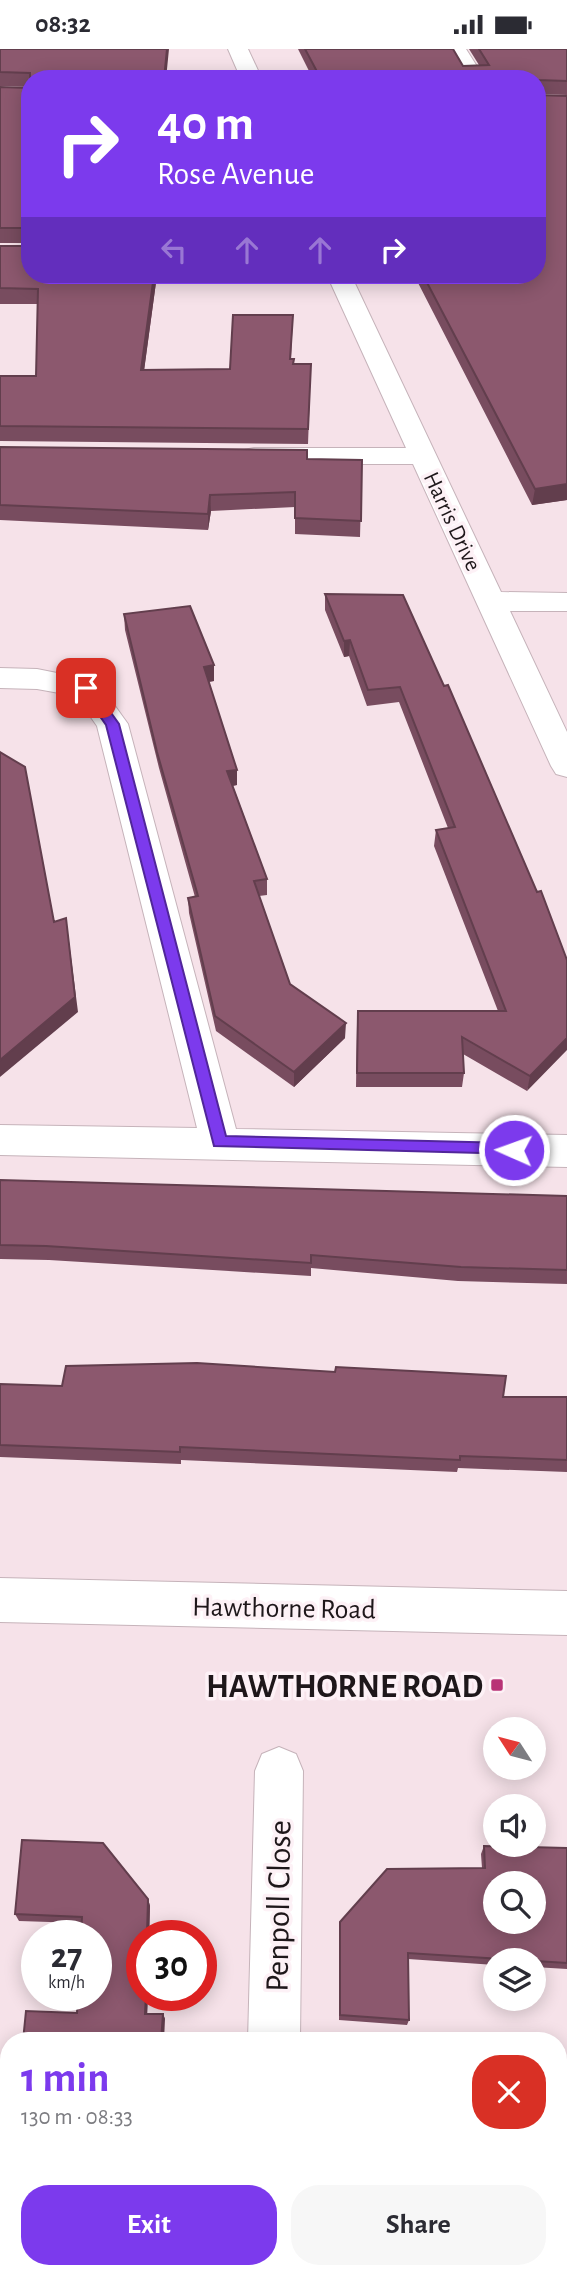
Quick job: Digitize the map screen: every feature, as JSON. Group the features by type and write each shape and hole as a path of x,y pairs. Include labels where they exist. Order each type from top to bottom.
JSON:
{"street":[{"path":"238,49 247,70"},
{"path":"456,49 469,70"},
{"name":"Harris Drive","path":"343,284 567,766"},
{"path":"232,456 423,456"},
{"path":"490,601 567,602"},
{"path":"0,678 37,679 86,688 112,724 220,1142"},
{"path":"0,1140 220,1142 567,1151"},
{"name":"Hawthorne Road","path":"0,1600 567,1613"},
{"name":"Penpoll Close","path":"274,2032 279,1771"}],"building":[{"path":"0,49 167,49 165,70 0,72"},
{"path":"305,49 453,49 463,66 489,65 479,49 567,49 567,81 546,80 546,70 316,70"},
{"path":"0,87 21,88 21,228 0,228"},
{"path":"546,95 567,96 567,484 535,489 428,284 546,284"},
{"path":"0,246 21,246 21,284 153,284 141,370 230,369 233,315 293,315 290,359 294,359 293,364 311,364 308,429 0,426 0,376 36,376 38,289 0,288"},
{"path":"0,447 307,450 307,459 362,460 361,521 295,518 295,492 210,495 208,514 0,505"},
{"path":"325,594 403,595 444,686 448,685 537,892 541,891 567,960 567,1038 530,1076 462,1037 464,1073 357,1073 358,1011 506,1011 436,830 455,827 400,687 368,690 350,640 344,641"},
{"path":"190,606 214,665 204,667 237,770 227,771 267,879 254,881 290,984 346,1023 294,1072 215,1016 188,898 198,896 157,752 124,614"},
{"path":"0,752 25,767 54,922 66,918 75,997 0,1060"},
{"path":"0,1180 567,1196 567,1270 461,1267 311,1255 311,1263 0,1245"},
{"path":"197,1363 335,1372 336,1367 506,1376 503,1397 567,1397 567,1460 460,1456 460,1460 180,1447 180,1452 0,1445 0,1384 62,1386 66,1366"},
{"path":"22,1840 103,1843 148,1899 147,1920 126,1920 126,2011 163,2014 162,2032 24,2032 26,2011 112,2011 112,1920 82,1920 82,1917 15,1914"},
{"path":"546,1847 567,1848 567,1963 546,1962 546,1948 483,1948 483,1958 408,1953 409,2020 340,2015 340,1922 387,1869 485,1868 484,1857 546,1857"}],"place":[{"name":"HAWTHORNE ROAD","path":"497,1685"}],"route":[{"path":"86,688 112,724 220,1142 514,1150"}]}
